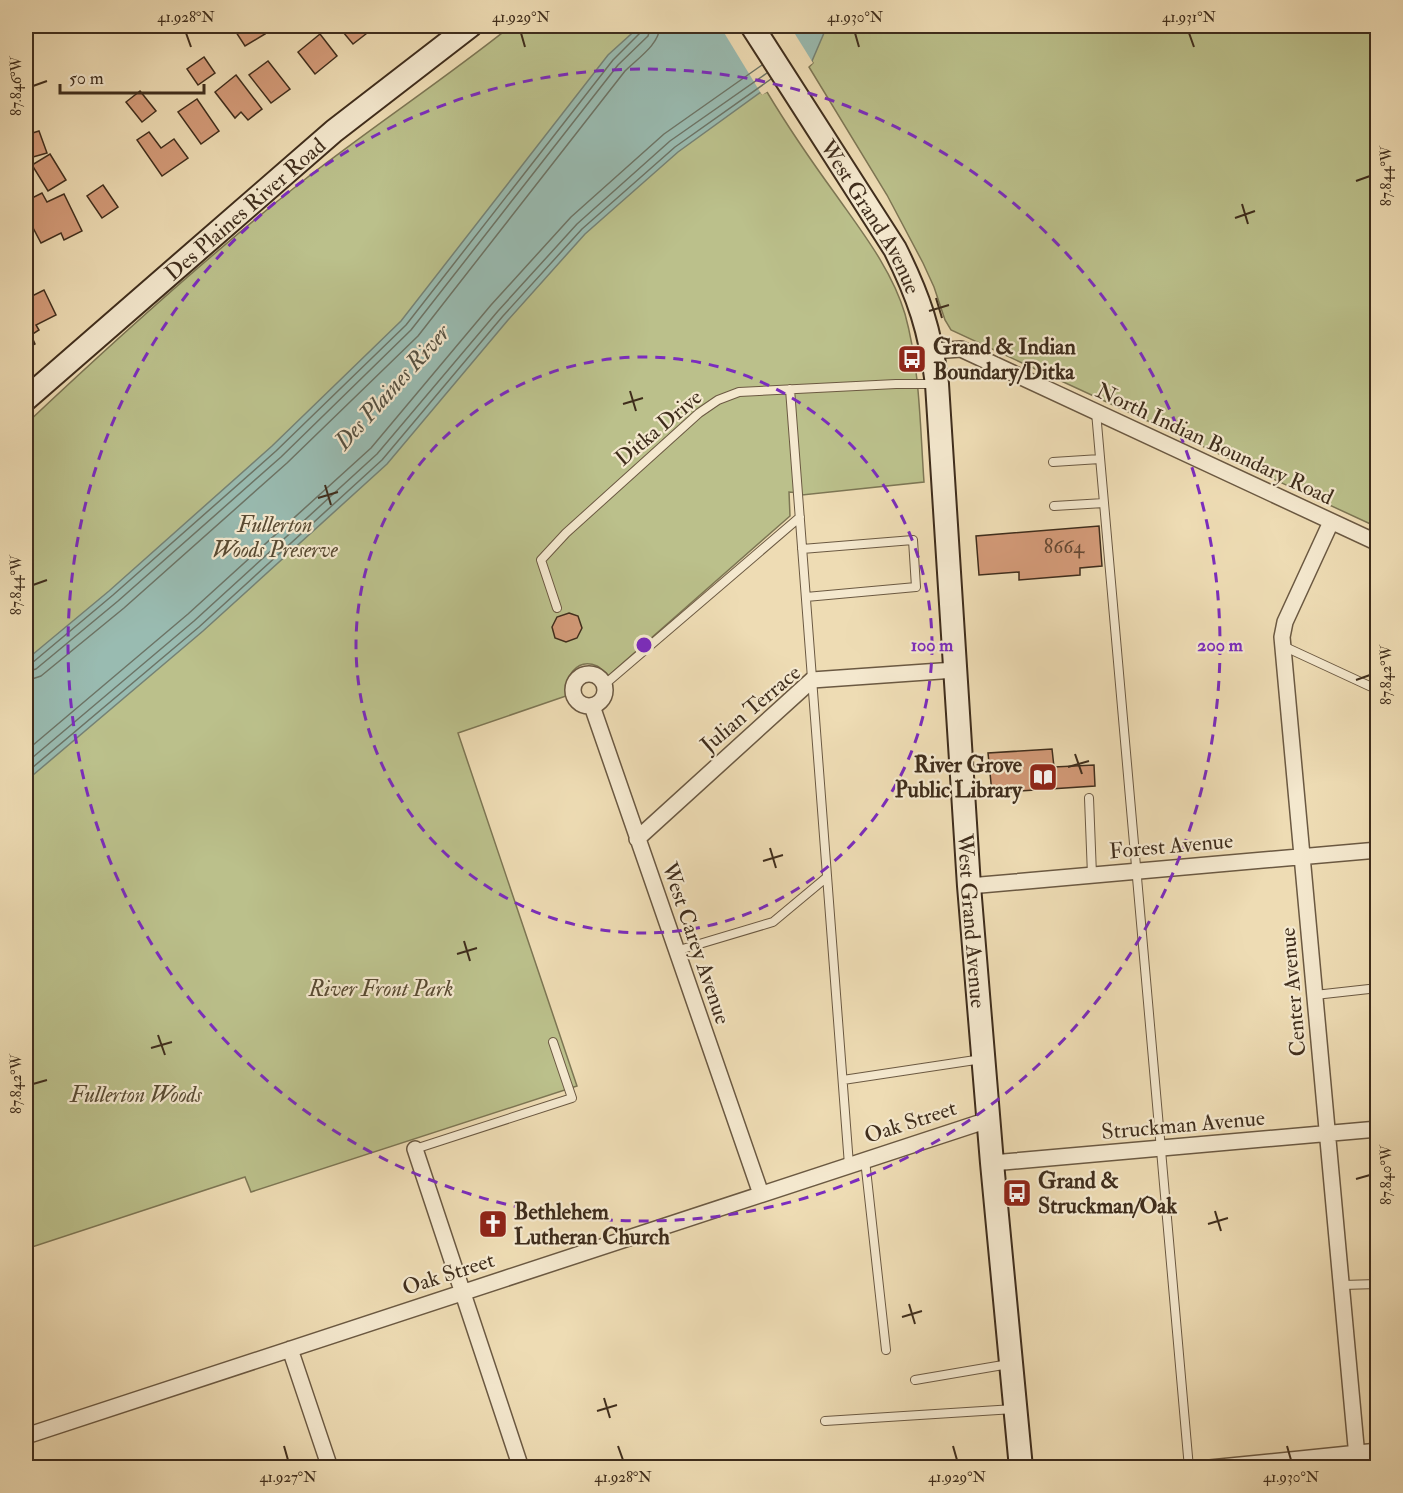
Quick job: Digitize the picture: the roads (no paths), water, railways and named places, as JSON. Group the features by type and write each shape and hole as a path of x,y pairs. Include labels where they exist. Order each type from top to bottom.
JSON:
{"main road":[{"name":"West Grand Avenue","path":"752,26 895,249 914,287 933,351 969,886 988,1120 1021,1467"},
{"name":"Des Plaines River Road","path":"26,399 334,131 458,31"}],"street":[{"name":"North Indian Boundary Road","path":"933,351 960,349 1377,543"},
{"name":"Center Avenue","path":"1330,522 1284,622 1282,637 1357,1460"},
{"name":"Julian Terrace","path":"637,839 812,680 955,670"},
{"path":"588,673 598,676 604,685 604,696 601,701 592,706 581,705 572,692 574,682 578,677 588,673"},
{"name":"West Carey Avenue","path":"592,706 760,1194"},
{"name":"Forest Avenue","path":"969,886 1377,850"},
{"name":"Oak Street","path":"26,1436 988,1120"},
{"name":"Struckman Avenue","path":"992,1163 1377,1129"},
{"path":"415,1149 521,1467"},
{"path":"290,1349 330,1467"},
{"path":"1210,1467 1357,1460 1377,1451"}],"lane":[{"name":"Ditka Drive","path":"557,608 541,560 566,532 699,413 717,400 739,392 910,383 937,384"},
{"path":"790,389 849,1165"},
{"path":"1096,412 1189,1467"},
{"path":"1053,462 1100,459"},
{"path":"1054,506 1104,503"},
{"path":"604,685 800,517"},
{"path":"802,549 913,540 916,587 806,597"},
{"path":"1283,646 1377,690"},
{"path":"1089,798 1092,875"},
{"path":"676,951 773,922 827,877"},
{"path":"1315,995 1377,988"},
{"path":"415,1149 572,1098 553,1042"},
{"path":"843,1080 983,1058"},
{"path":"865,1160 886,1350"},
{"path":"1342,1285 1377,1284"},
{"path":"915,1380 1011,1364"},
{"path":"825,1421 1015,1409"}],"water":[{"name":"Des Plaines River","path":"640,26 827,26 812,61 761,92 678,152 585,234 508,320 387,464 203,631 26,781 26,660 109,591 272,446 401,321 608,55"}],"place":[{"name":"Grand & Indian Boundary/Ditka","path":"912,359"},
{"name":"River Grove Public Library","path":"1043,777"},
{"name":"Grand & Struckman/Oak","path":"1017,1193"},
{"name":"Bethlehem Lutheran Church","path":"493,1224"}],"park label":[{"name":"Fullerton Woods Preserve","path":"275,536"},
{"name":"River Front Park","path":"381,988"},
{"name":"Fullerton Woods","path":"136,1094"}]}
